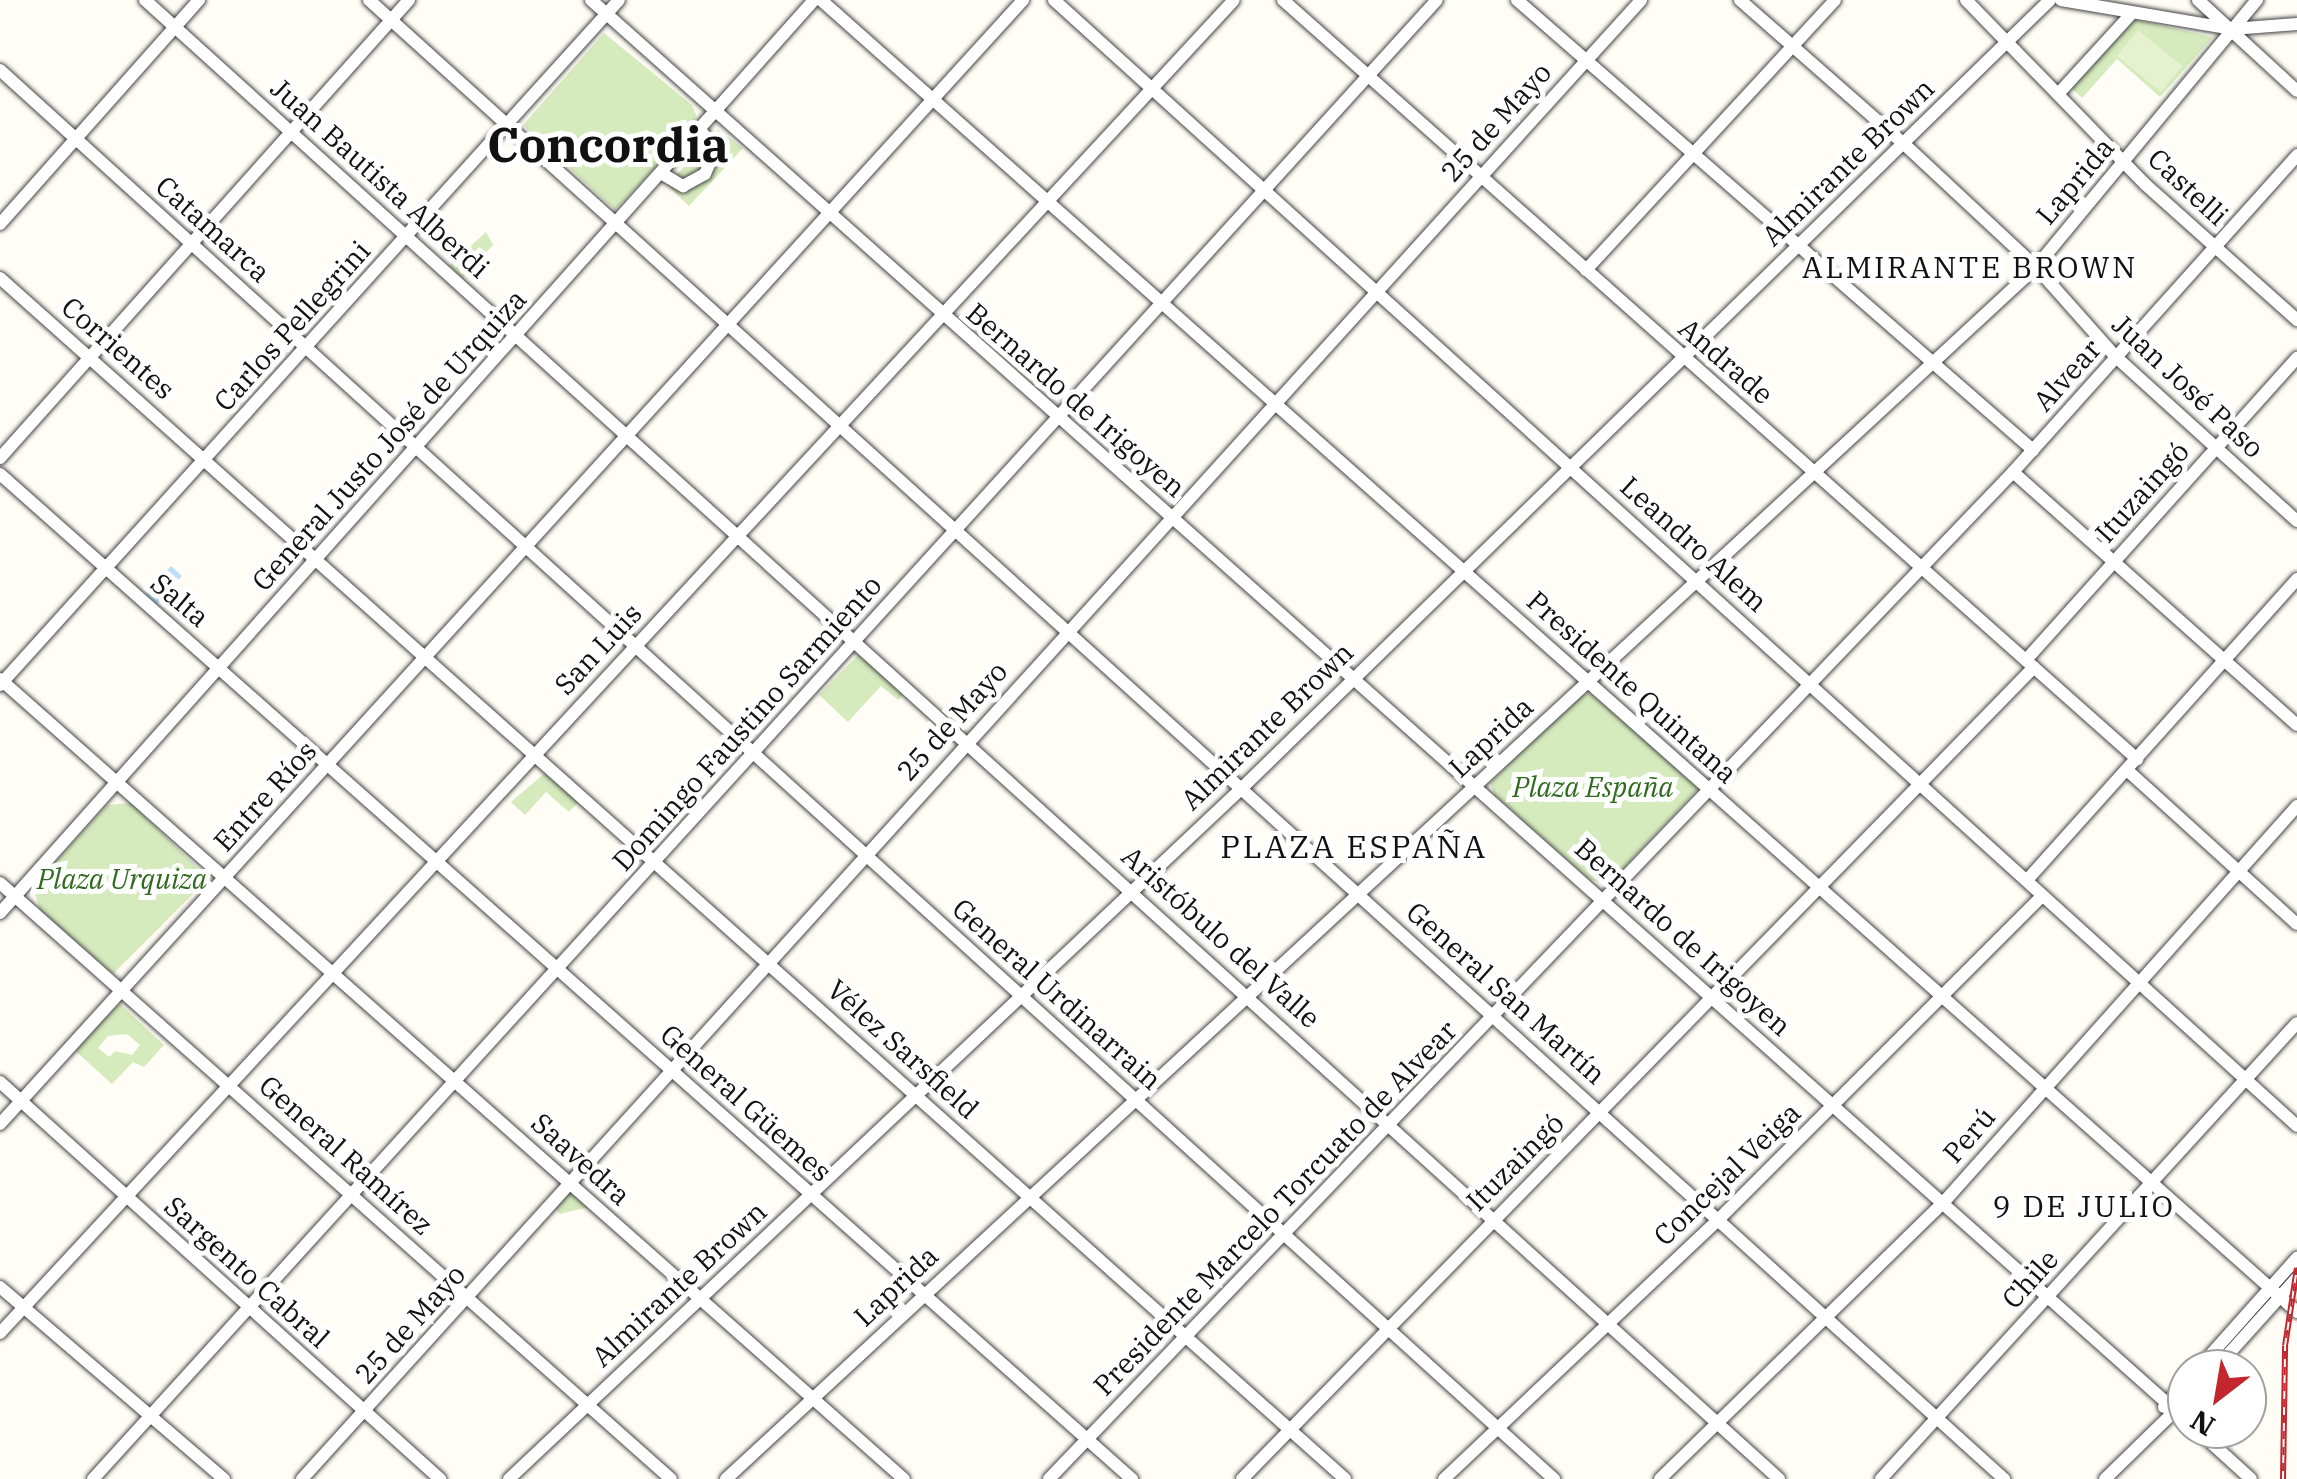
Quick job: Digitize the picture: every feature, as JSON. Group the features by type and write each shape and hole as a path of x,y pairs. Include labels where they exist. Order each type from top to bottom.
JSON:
{"street":[{"name":"Juan Bautista Alberdi","path":"145,0 625,435"},
{"path":"0,224 199,0"},
{"name":"General San Martín","path":"370,0 2004,1479"},
{"path":"0,458 409,0"},
{"name":"Bernardo de Irigoyen","path":"591,0 2167,1402"},
{"name":"Carlos Pellegrini","path":"1,682 619,0"},
{"name":"Presidente Quintana","path":"818,0 2297,1312"},
{"name":"General Justo José de Urquiza","path":"0,913 714,111 818,0"},
{"path":"933,100 1023,0"},
{"name":"Leandro Alem","path":"1054,0 1150,92 2028,878 2040,899 2138,981 2297,1126"},
{"name":"San Luis","path":"0,1333 1234,0"},
{"name":"Andrade","path":"1283,0 1924,566 2030,663 2238,871 2297,924"},
{"name":"Domingo Faustino Sarmiento","path":"92,1479 1437,0"},
{"path":"1516,0 2033,450"},
{"name":"25 de Mayo","path":"302,1479 1640,0"},
{"name":"Juan José Paso","path":"1740,0 1903,142 2036,267 2116,358 2297,521"},
{"path":"1586,270 1834,0"},
{"name":"Castelli","path":"1966,0 2010,39 2124,162 2297,320"},
{"name":"Almirante Brown","path":"509,1479 1242,787 2050,0"},
{"path":"2062,0 2232,29 2297,24"},
{"path":"2198,0 2297,91"},
{"name":"Laprida","path":"726,1479 2036,267 2257,0"},
{"path":"2059,93 2132,12"},
{"name":"Catamarca","path":"0,70 526,546"},
{"name":"Entre Ríos","path":"0,1124 933,100"},
{"path":"661,172 682,186 705,174 716,150 700,128"},
{"name":"Alvear","path":"2033,450 2297,155"},
{"name":"Corrientes","path":"0,278 426,656"},
{"name":"Ituzaingó","path":"1242,1479 1922,783 2297,358"},
{"name":"Aristóbulo del Valle","path":"625,435 1779,1479"},
{"name":"Presidente Marcelo Torcuato de Alvear","path":"1049,1479 2033,450"},
{"path":"2014,472 2297,725"},
{"name":"Salta","path":"0,474 105,570 220,666 326,765"},
{"name":"General Urdinarrain","path":"526,546 1554,1479"},
{"path":"2028,878 2297,579"},
{"name":"Vélez Sarsfield","path":"426,656 1345,1479"},
{"name":"Saavedra","path":"1,682 117,780 904,1479"},
{"name":"General Güemes","path":"326,765 1132,1479"},
{"name":"Perú","path":"1660,1479 1943,1203 2297,806"},
{"name":"General Ramírez","path":"0,883 671,1479"},
{"name":"Concejal Veiga","path":"1444,1479 1720,1218 2040,899"},
{"name":"Chile","path":"1881,1479 2297,1023"},
{"name":"Sargento Cabral","path":"0,1082 440,1479"},
{"path":"2230,1349 2275,1293 2297,1258"},
{"path":"2218,1349 2275,1293 2297,1278"},
{"path":"0,1287 224,1479"},
{"path":"2105,1479 2167,1419"},
{"path":"2218,1449 2251,1479"}],"green space":[{"path":"2122,17 2213,37 2160,97 2117,59 2082,98 2064,81"},
{"path":"2138,30 2182,66 2161,92 2117,56"},
{"path":"604,33 692,105 696,115 694,126 615,210 523,125"},
{"path":"718,130 743,148 689,206 667,185"},
{"path":"486,232 493,245 463,278 449,266"},
{"path":"859,654 904,694 898,700 881,686 848,722 819,695"},
{"name":"Plaza España","path":"1591,694 1693,778 1697,790 1617,875 1602,883 1589,879 1495,795 1490,783 1578,696"},
{"path":"545,773 578,802 569,812 546,792 525,815 511,802"},
{"name":"Plaza Urquiza","path":"131,803 204,874 202,885 113,974 40,910 33,887 107,805"},
{"path":"120,1004 164,1045 144,1067 133,1062 112,1084 72,1048","holes":["127,1034 140,1045 132,1055 115,1051 109,1057 98,1048 108,1036"]},
{"path":"571,1189 589,1207 560,1214 553,1207"}],"water":[{"path":"171,566 182,576 157,604 146,594"}],"railway":[{"path":"2283,1479 2285,1346 2297,1268"}],"district":[{"name":"Concordia","path":"608,145"},
{"name":"ALMIRANTE BROWN","path":"1970,267"},
{"name":"PLAZA ESPAÑA","path":"1354,846"},
{"name":"9 DE JULIO","path":"2084,1206"}]}
